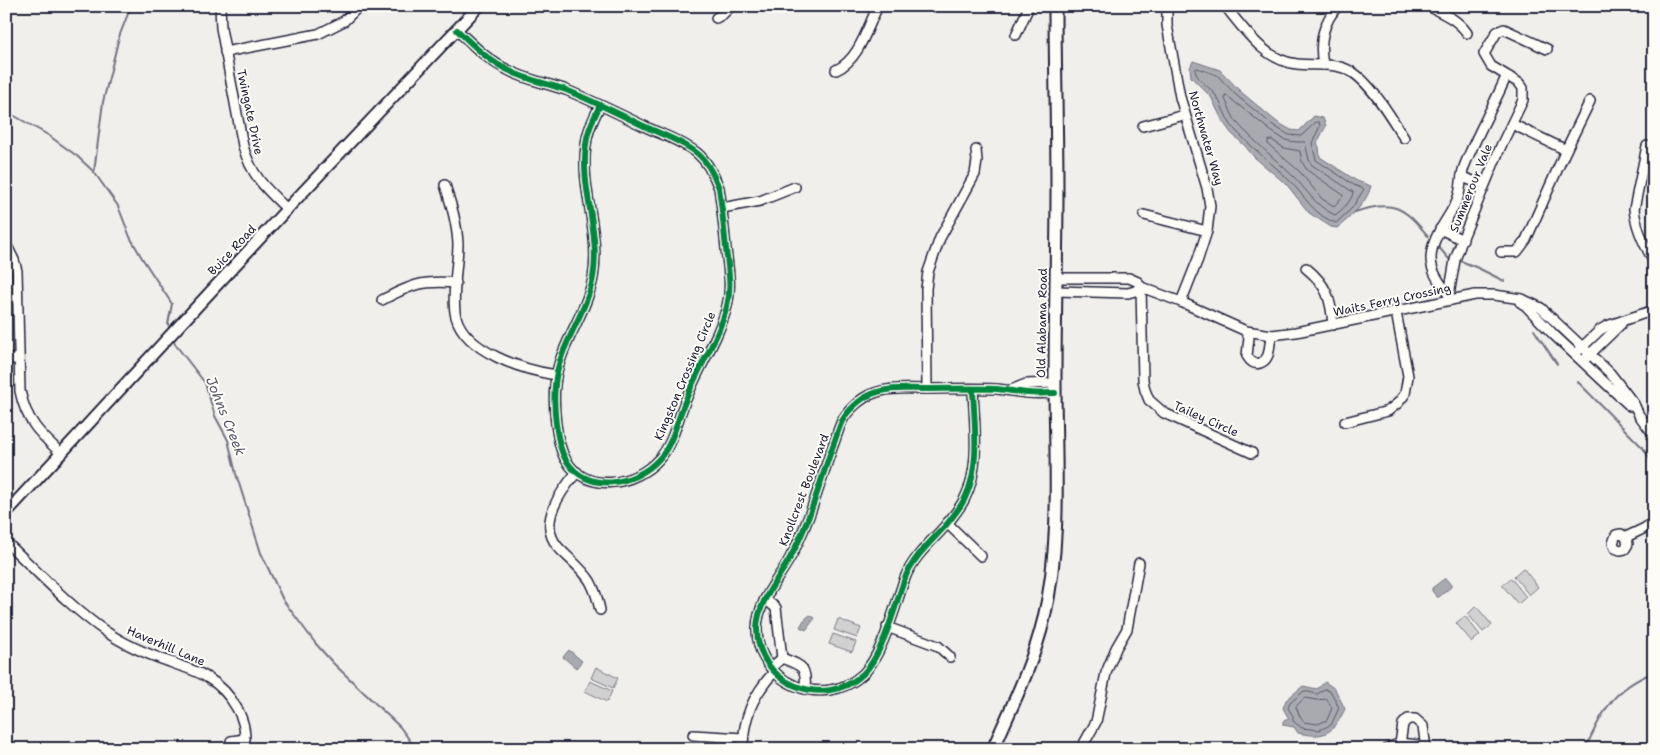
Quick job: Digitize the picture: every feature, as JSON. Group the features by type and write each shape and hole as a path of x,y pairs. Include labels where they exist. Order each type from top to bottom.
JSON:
{"main road":[{"name":"Old Alabama Road","path":"993,749 1037,644 1050,586 1055,528 1055,6"}],"street":[{"name":"Twingate Drive","path":"220,6 221,28 247,160 260,183 287,209"},
{"path":"226,52 318,34 344,21 359,6"},
{"name":"Buice Road","path":"6,513 287,209 479,6"},
{"path":"716,18 723,14 730,6"},
{"path":"836,70 845,66 853,58 878,6"},
{"path":"1016,36 1027,11 1027,6"},
{"name":"Northwater Way","path":"1167,6 1167,25 1184,115 1209,197 1207,230 1198,259 1180,302"},
{"path":"1225,6 1258,44 1276,57 1286,62 1297,64 1323,65 1349,70 1364,82 1391,117 1404,138"},
{"path":"1323,65 1321,53 1323,32 1327,22 1338,6"},
{"path":"1428,6 1461,24 1467,33"},
{"path":"1450,297 1436,278 1431,261 1432,244 1452,212 1458,197 1463,168 1506,77 1491,66 1484,54 1497,32 1504,29 1547,49"},
{"name":"Kingston Crossing Circle","path":"457,30 484,55 507,70 600,105 683,144 697,153 706,162 719,188 730,283 728,304 687,396 666,449 660,458 648,469 636,477 622,482 598,482 588,479 577,472"},
{"name":"Summerour Vale","path":"1450,297 1455,260 1484,185 1522,100 1523,88 1519,83 1506,77"},
{"path":"1501,252 1517,252 1526,240 1590,101"},
{"path":"600,105 588,132 585,153 595,245 593,277 588,300 556,375 555,402 560,442 567,461 577,472 564,488 550,517 550,532 556,545 590,582 597,596 600,610"},
{"path":"1142,126 1184,115"},
{"path":"1512,124 1566,150"},
{"path":"1647,146 1634,209 1642,242 1654,261"},
{"path":"927,389 926,288 928,272 940,238 975,174 976,150"},
{"path":"1462,177 1484,185"},
{"path":"445,185 457,230 456,316 461,329 469,340 479,347 519,366 556,375"},
{"path":"722,208 760,201 796,188"},
{"path":"1144,214 1207,230"},
{"path":"1440,229 1463,240"},
{"path":"6,244 17,271 20,391 26,413 37,431 62,454"},
{"path":"1306,268 1318,278 1327,292 1332,307 1333,325"},
{"name":"Waits Ferry Crossing","path":"1056,278 1129,278 1138,282 1141,287 1246,331 1272,335 1396,312 1450,297 1494,295 1522,299 1541,308 1590,354 1617,382 1634,404 1639,415"},
{"path":"382,300 407,287 420,283 435,281 456,283"},
{"path":"1056,291 1128,293 1141,287"},
{"name":"Tailey Circle","path":"1141,287 1142,380 1149,400 1164,413 1252,453"},
{"name":"Waits Ferry Crossing","path":"1517,299 1639,415 1654,435"},
{"path":"1575,354 1600,330 1654,310"},
{"path":"1345,422 1388,410 1398,403 1405,394 1408,376 1396,312"},
{"path":"1583,362 1625,320"},
{"path":"1246,331 1248,337 1247,356 1256,364 1263,362 1267,358 1272,335"},
{"path":"6,359 19,359"},
{"name":"Knollcrest Boulevard","path":"772,670 764,659 759,644 757,628 759,613 765,599 798,543 842,422 856,404 873,393 894,389 1010,390 1026,384 1055,388"},
{"path":"772,670 786,681 805,689 827,691 851,683 863,674 871,664 910,567 964,500 972,480 975,445 973,389"},
{"path":"1626,536 1645,528 1654,521"},
{"path":"947,523 982,556"},
{"name":"Haverhill Lane","path":"6,542 104,631 136,649 198,672 216,683 240,714 244,743"},
{"path":"1081,749 1096,722 1106,673 1116,648 1127,629 1139,563"},
{"path":"743,749 746,719 752,702 772,670 782,658 776,608 765,599"},
{"path":"887,627 938,646 950,658"},
{"path":"782,658 800,665 806,675 805,689"},
{"path":"1400,744 1403,724 1408,719 1415,719 1422,726 1426,749"},
{"path":"693,735 743,738"},
{"path":"231,741 244,743"},
{"path":"1387,749 1400,744 1422,746 1426,749"}],"shaded area":[{"path":"1523,568 1538,587 1529,595 1514,576"},
{"path":"1511,578 1526,597 1518,604 1502,585"},
{"path":"1476,606 1492,625 1483,632 1468,614"},
{"path":"1465,616 1480,635 1472,642 1456,623"},
{"path":"838,619 861,628 857,638 834,630"},
{"path":"833,634 856,642 852,652 829,644"},
{"path":"596,667 618,678 613,688 591,678"},
{"path":"590,681 612,691 607,702 585,691"}],"water":[{"path":"1193,61 1220,70 1240,91 1277,122 1291,130 1299,131 1314,116 1323,118 1326,126 1317,143 1320,157 1357,181 1371,186 1366,198 1357,210 1337,228 1331,227 1309,213 1287,185 1254,157 1231,133 1223,122 1211,97 1191,77 1190,68"},
{"path":"1446,579 1451,587 1437,597 1432,588"},
{"path":"810,615 815,618 806,630 800,627 804,620"},
{"path":"569,650 582,661 576,668 563,657"},
{"path":"1325,682 1335,689 1345,709 1337,724 1328,732 1315,735 1298,733 1294,727 1283,725 1283,721 1289,719 1283,708 1286,700 1303,686 1317,689"}],"waterway":[{"path":"94,172 103,102 119,37 131,6"},
{"name":"Johns Creek","path":"6,111 48,135 77,156 94,172 118,206 130,237 172,304 168,324 170,329"},
{"path":"1355,212 1379,206 1397,208 1412,218 1428,236"},
{"path":"1436,244 1449,259"},
{"path":"1461,261 1504,281"},
{"path":"1534,330 1557,364"},
{"name":"Johns Creek","path":"173,338 175,344 205,383 215,416 228,440 236,474 261,553 283,600 316,644 333,663 400,727 411,742 413,749"},
{"path":"1578,382 1643,448 1654,465"},
{"path":"1585,749 1604,712 1618,694 1639,679 1654,672"}],"cycle path":[{"path":"457,30 487,57 508,70 576,94 586,99 606,108 646,127 672,138 685,145 704,160 719,188 729,270 728,299 723,318 664,453 649,468 638,475 612,482 599,482 586,478 575,471 566,460 558,435 554,403 557,371 561,357 585,305 593,278 595,261 593,228 585,162 588,135 591,125 600,105"},
{"path":"973,389 975,444 975,458 970,486 957,511 908,570 877,655 863,674 847,685 829,690 812,690 795,686 780,676 768,664 760,647 757,628 758,618 769,591 790,558 802,533 841,424 851,409 868,396 891,389 903,389 987,389 996,389 1031,393 1055,393"}]}
